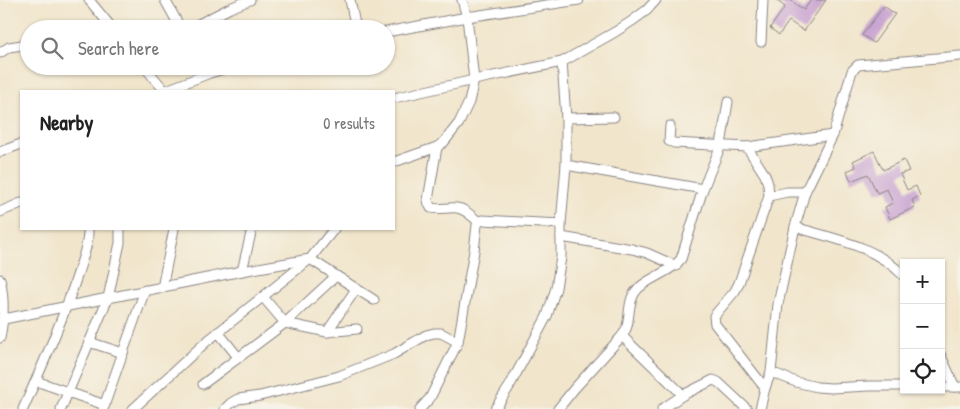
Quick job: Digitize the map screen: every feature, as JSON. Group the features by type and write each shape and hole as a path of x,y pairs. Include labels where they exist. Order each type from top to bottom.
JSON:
{"street":[{"path":"88,0 105,20"},
{"path":"165,0 176,20"},
{"path":"207,20 250,0"},
{"path":"350,0 354,20"},
{"path":"395,162 437,147 444,142 459,123 469,102 474,80 462,0"},
{"path":"395,30 466,17 579,0"},
{"path":"395,98 562,62 632,21 647,10 656,0"},
{"path":"761,42 763,0"},
{"path":"0,53 10,47 20,45"},
{"path":"760,409 771,372 778,304 795,227 805,192 833,136 852,72 858,65 960,56"},
{"path":"495,409 547,316 556,288 562,257 561,224 566,165 566,118 562,62"},
{"path":"152,75 164,90"},
{"path":"167,90 198,75"},
{"path":"558,409 622,336 627,328 632,298 636,291 642,285 676,266 681,259 703,189 722,144 728,102"},
{"path":"566,118 614,117"},
{"path":"670,126 668,139 671,142 747,147 833,136"},
{"path":"0,152 20,144"},
{"path":"437,147 428,204 431,208 435,209 456,208 462,210 479,222"},
{"path":"747,147 765,175 769,196 739,283 735,291 714,316 714,320 715,324 765,388"},
{"path":"566,165 703,189"},
{"path":"769,196 788,192 805,192"},
{"path":"0,212 20,203"},
{"path":"420,409 430,398 458,342 479,222 482,220 561,224"},
{"path":"795,227 860,246 884,258 900,272"},
{"path":"23,409 67,307 85,250 88,230"},
{"path":"61,409 108,298 120,242 120,230"},
{"path":"162,288 174,230"},
{"path":"242,271 252,230"},
{"path":"133,409 218,332 310,260 333,230"},
{"path":"561,238 632,249 676,266"},
{"path":"4,319 242,271 310,260 374,300"},
{"path":"203,384 285,323 336,276"},
{"path":"0,279 4,319 0,338"},
{"path":"327,332 356,288"},
{"path":"36,381 104,407 145,290"},
{"path":"263,297 285,323 327,332 357,329"},
{"path":"218,332 238,357"},
{"path":"225,409 238,399 260,396 339,376 394,354 426,335 441,333 458,342"},
{"path":"622,336 683,395"},
{"path":"89,342 123,353"},
{"path":"945,364 957,387"},
{"path":"771,372 796,382 817,387 900,386"},
{"path":"662,409 709,381 716,380 747,409"}],"building":[{"path":"776,0 790,0 804,10 811,0 826,0 804,31 789,21 779,35 770,28 785,7"},
{"path":"884,6 895,14 874,43 862,35"},
{"path":"874,151 883,170 904,160 909,171 900,174 907,190 916,186 920,196 912,200 915,207 890,219 885,207 893,203 887,189 877,193 868,174 851,181 847,171 856,167 853,161"}]}
